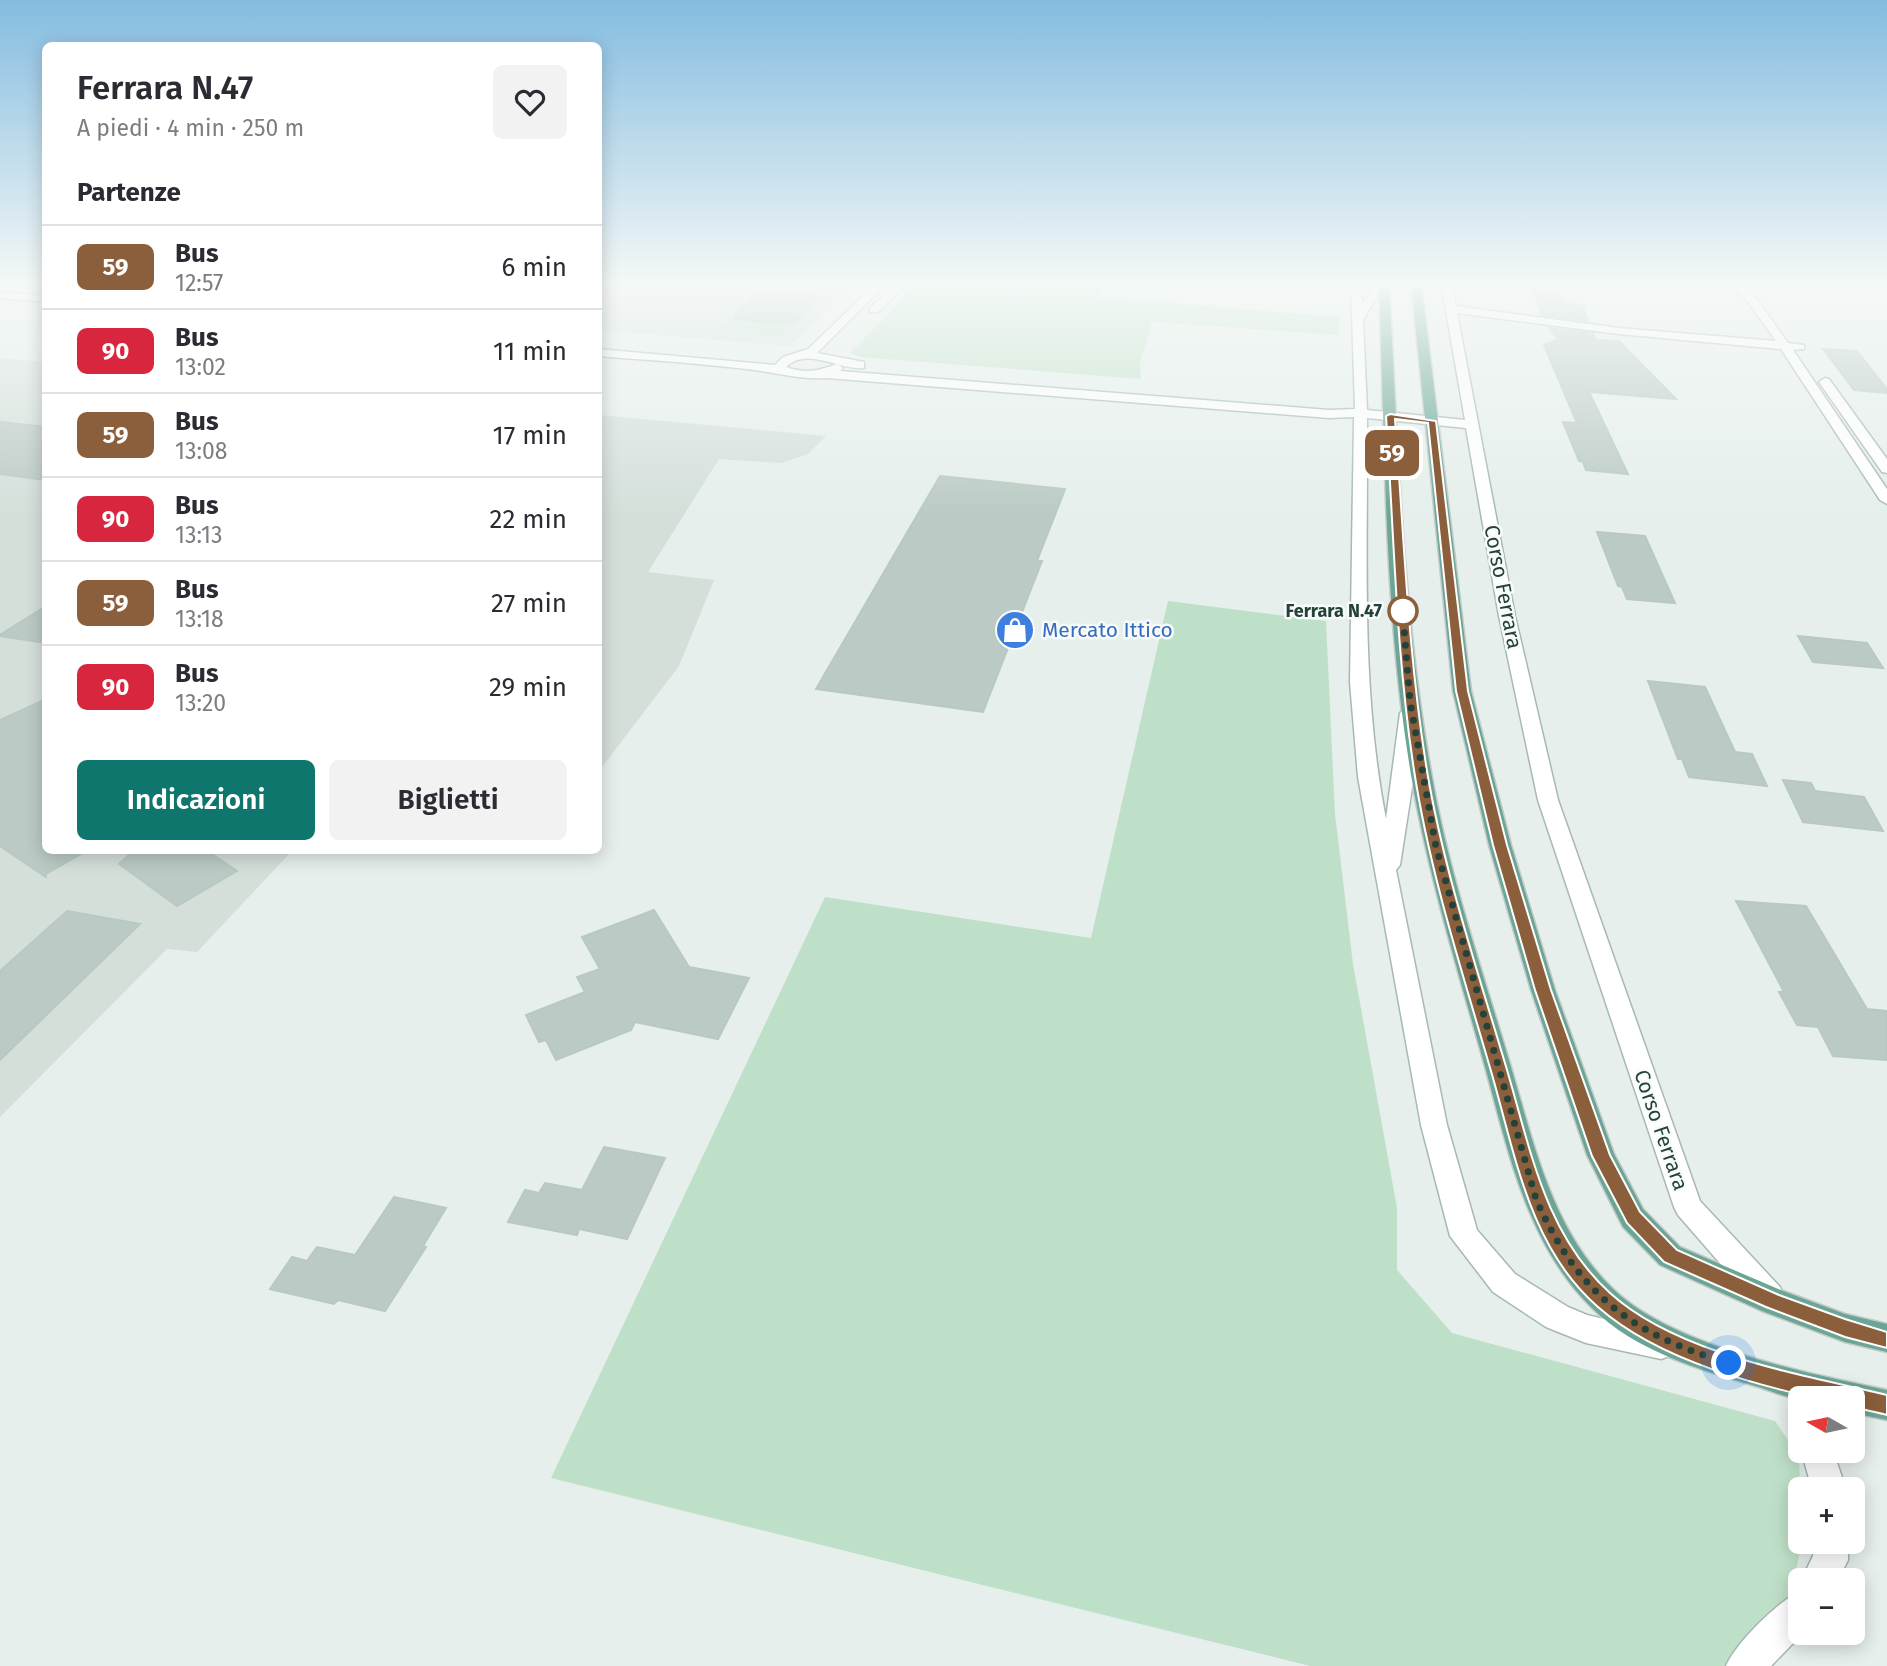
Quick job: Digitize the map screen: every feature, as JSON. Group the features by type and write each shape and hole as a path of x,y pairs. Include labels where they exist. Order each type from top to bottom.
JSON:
{"main road":[{"path":"1387,360 1410,701 1436,847 1536,1199 1553,1237 1573,1267 1604,1300 1649,1334 1788,1387"},
{"path":"1425,360 1462,691 1500,845 1543,990 1601,1156 1633,1218 1670,1256 1773,1301 1845,1328 1887,1338"},
{"path":"1866,1402 1887,1405"}],"street":[{"path":"677,360 782,370 801,376 827,374 1329,414 1360,413"},
{"path":"782,370 782,363 791,360"},
{"path":"823,360 1329,407 1360,413 1474,425"},
{"path":"1358,360 1359,682 1368,776 1434,1125 1464,1236 1504,1283 1557,1317 1586,1329 1685,1350"},
{"name":"Corso Ferrara","path":"1462,360 1507,616 1545,788 1688,1207 1773,1301"},
{"path":"1794,360 1887,500"},
{"path":"1810,360 1869,435 1887,469"},
{"path":"827,374 836,369 835,361"},
{"path":"1842,432 1869,435"},
{"path":"1387,885 1403,781 1410,701"},
{"path":"1745,1666 1788,1622"}],"shaded area":[{"path":"0,360 20,360 42,362 42,854 289,854 197,952 167,949 0,1117"},
{"path":"602,415 826,436 808,454 781,463 719,459 648,572 714,580 679,666 602,767"}],"green space":[{"path":"895,360 1141,360 1141,379"},
{"path":"1168,601 1326,621 1335,814 1353,964 1397,1208 1397,1270 1452,1333 1775,1421 1788,1440 1788,1463 1799,1463 1800,1477 1788,1477 1788,1554 1799,1554 1797,1568 1788,1568 1788,1601 1725,1666 1310,1666 551,1478 825,897 1091,938"}],"building":[{"path":"1550,360 1637,360 1676,399 1589,392 1628,474 1586,470 1583,462 1579,461 1563,422 1577,423"},
{"path":"1831,360 1864,360 1887,389 1887,393 1854,390"},
{"path":"0,422 42,427 42,479 0,474"},
{"path":"940,476 1065,489 1037,561 1042,561 983,712 816,689"},
{"path":"1597,532 1645,536 1675,603 1627,599 1622,587 1618,586"},
{"path":"42,609 42,642 0,635"},
{"path":"1798,636 1867,643 1883,668 1813,662"},
{"path":"1648,681 1705,687 1735,752 1752,754 1767,786 1689,777 1682,759 1678,759"},
{"path":"42,701 42,854 81,854 46,874 46,877 0,846 0,720"},
{"path":"1783,780 1811,783 1815,791 1864,797 1883,831 1803,822"},
{"path":"130,854 212,854 237,871 177,906 119,864"},
{"path":"1736,901 1806,906 1867,1009 1887,1011 1887,1060 1833,1056 1818,1027 1797,1025 1779,992 1784,992"},
{"path":"654,910 689,967 749,978 718,1039 635,1022 631,1030 556,1060 546,1040 539,1042 526,1015 585,992 577,977 600,969 582,937"},
{"path":"67,911 140,924 0,1060 0,971"},
{"path":"604,1147 665,1158 627,1239 579,1229 577,1235 508,1222 525,1190 539,1193 545,1183 582,1190"},
{"path":"394,1197 446,1208 423,1246 426,1247 385,1311 338,1300 334,1304 270,1289 292,1257 307,1261 317,1247 355,1255"}],"bus line":[{"name":"59","path":"1887,1338 1845,1328 1773,1301 1670,1256 1633,1218 1601,1156 1543,990 1500,845 1462,691 1432,421 1390,416 1410,701 1421,774 1436,847 1489,1035 1536,1199 1553,1237 1573,1267 1604,1300 1649,1334 1685,1350 1795,1383 1887,1405"}],"place":[{"name":"Ferrara N.47","path":"1403,611"},
{"name":"Mercato Ittico","path":"1015,630"}],"route":[{"path":"1403,611 1402,603 1410,701 1436,847 1536,1199 1553,1237 1573,1267 1604,1300 1649,1334 1685,1350 1729,1363"}]}
